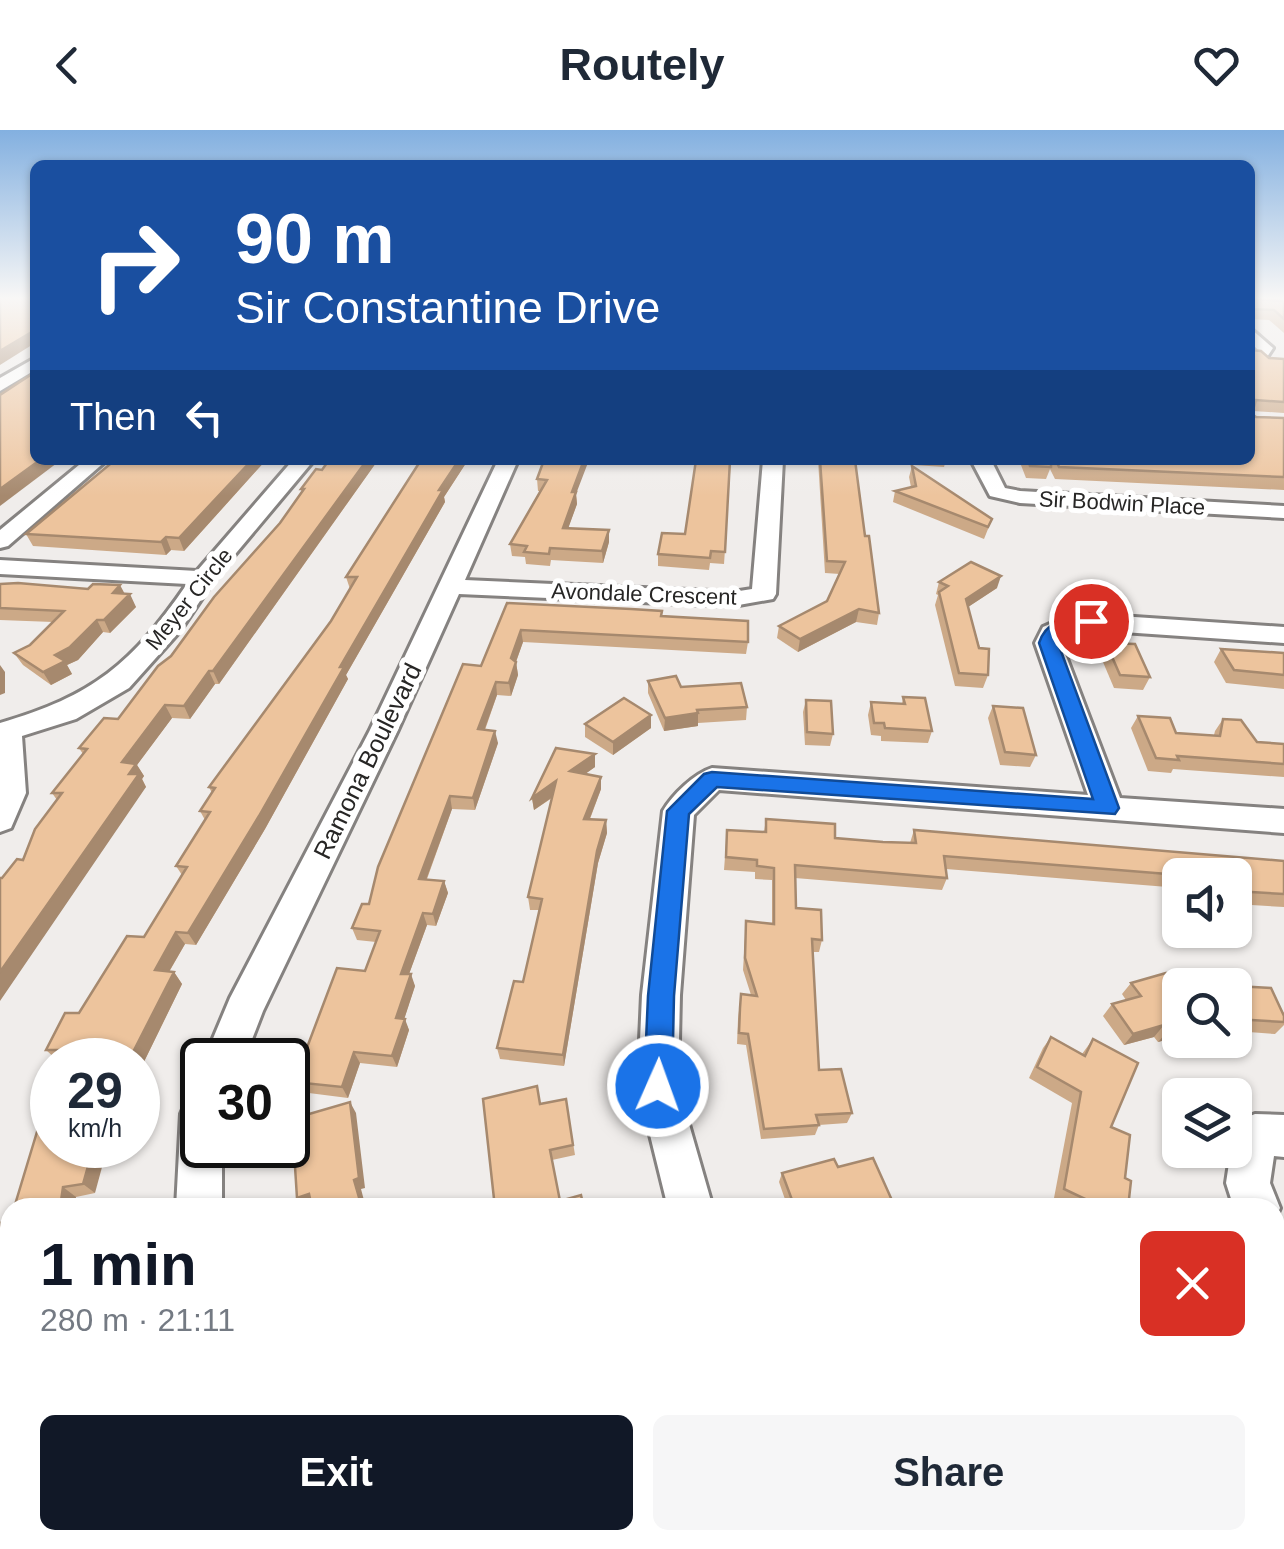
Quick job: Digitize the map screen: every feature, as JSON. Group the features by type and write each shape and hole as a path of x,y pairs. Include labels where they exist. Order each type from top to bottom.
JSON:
{"street":[{"path":"0,386 30,366"},
{"path":"0,542 91,465"},
{"name":"Meyer Circle","path":"4,732 66,713 119,682 171,626 202,578 300,465"},
{"name":"Ramona Boulevard","path":"233,1038 383,732 506,465"},
{"name":"Avondale Crescent","path":"450,586 734,600 764,594 773,465"},
{"name":"Sir Bodwin Place","path":"983,465 997,492 1020,497 1284,512"},
{"path":"0,567 202,578"},
{"path":"1108,808 1048,643 1052,632 1075,620 1284,635"},
{"path":"0,820 11,793 4,732"},
{"path":"688,1198 658,1086 661,996 678,811 712,779 1284,821"},
{"path":"1253,1198 1248,1183 1255,1135 1284,1136"},
{"path":"199,1198 200,1168"}],"building":[{"path":"1255,363 1284,363 1284,402 1256,400 1255,404"},
{"path":"30,375 30,465 33,465 0,489 0,395"},
{"path":"1255,416 1284,418 1284,477 1059,467 1255,465"},
{"path":"109,465 247,465 179,538 166,537 161,542 26,534"},
{"path":"326,465 363,465 213,671 209,671 184,706 165,705 122,762 136,764 129,774 139,774 0,972 0,878 17,859 23,860 35,829 62,793 52,793 87,749 79,748 104,718 118,719 214,597 280,523 316,469 322,470"},
{"path":"418,465 456,465 259,816 188,933 176,932 155,970 174,972 140,1038 52,1038 65,1013 79,1013 127,936 144,937 187,867 176,866 210,812 200,811 215,788 209,787 331,621 357,577 346,577"},
{"path":"542,465 582,465 563,528 609,530 602,551 550,548 549,554 524,552 527,546 510,544 547,480 537,479"},
{"path":"695,465 730,465 725,552 711,551 710,558 658,554 662,533 685,534"},
{"path":"820,465 856,465 879,613 859,609 800,639 779,626 827,601 845,562 827,561"},
{"path":"912,466 992,519 988,527 895,491 916,486"},
{"path":"971,562 1001,576 966,599 979,648 989,649 988,675 959,673 939,592 948,586 939,582"},
{"path":"0,584 88,589 93,584 120,585 113,593 130,594 104,620 97,620 70,647 55,655 65,661 43,672 14,653 30,645 64,611 0,608"},
{"path":"507,603 662,611 661,616 748,621 748,642 521,630 511,658 516,662 509,683 496,682 478,729 495,731 473,798 450,796 419,879 444,881 433,914 423,913 401,974 411,974 396,1018 405,1019 392,1056 354,1052 342,1087 310,1084 310,1040 337,968 365,971 380,931 352,928 362,904 369,904 378,867 463,664 481,666"},
{"path":"1106,643 1135,644 1150,677 1120,675"},
{"path":"1221,649 1284,653 1284,675 1234,670"},
{"path":"676,676 681,687 741,683 747,707 697,710 698,713 665,718 648,681"},
{"path":"903,697 925,698 932,731 885,728 884,723 874,723 871,702 905,704"},
{"path":"624,698 651,715 613,742 585,724"},
{"path":"806,700 831,701 833,734 807,732"},
{"path":"993,706 1023,708 1036,755 1005,752"},
{"path":"1138,716 1170,718 1176,733 1220,736 1223,719 1241,720 1257,742 1284,744 1284,764 1156,758"},
{"path":"556,748 595,754 570,771 601,777 584,819 606,820 597,851 563,1055 497,1048 514,981 523,982 542,899 528,897 556,781 532,798"},
{"path":"766,819 835,824 835,838 883,842 916,843 914,830 1248,858 1162,858 1162,874 944,856 947,878 795,865 796,908 821,910 822,940 812,939 819,1070 841,1069 852,1113 816,1115 819,1125 764,1129 748,1034 739,1033 741,994 757,996 745,958 746,921 774,924 774,868 757,866 757,860 726,857 727,830 766,832"},
{"path":"1252,858 1284,861 1284,894 1252,892"},
{"path":"1162,974 1162,1026 1133,1034 1112,1004 1141,996 1131,983"},
{"path":"1252,987 1271,988 1284,1022 1252,1020"},
{"path":"1051,1037 1085,1056 1093,1039 1138,1063 1111,1127 1130,1135 1125,1178 1131,1181 1129,1198 1083,1198 1064,1189 1081,1092 1037,1067"},
{"path":"537,1086 540,1104 566,1099 573,1145 550,1150 559,1198 494,1198 483,1099"},
{"path":"350,1102 359,1178 354,1180 359,1198 310,1198 309,1194 297,1198 295,1168 310,1168 310,1114"},
{"path":"30,1155 30,1168 88,1168 83,1184 63,1187 61,1198 17,1198"},
{"path":"873,1158 891,1198 791,1198 782,1173 834,1159 838,1167"}],"route":[{"path":"658,1086 661,996 678,811 712,779 1108,808 1048,643 1052,632 1060,626 1075,620 1091,621"}]}
